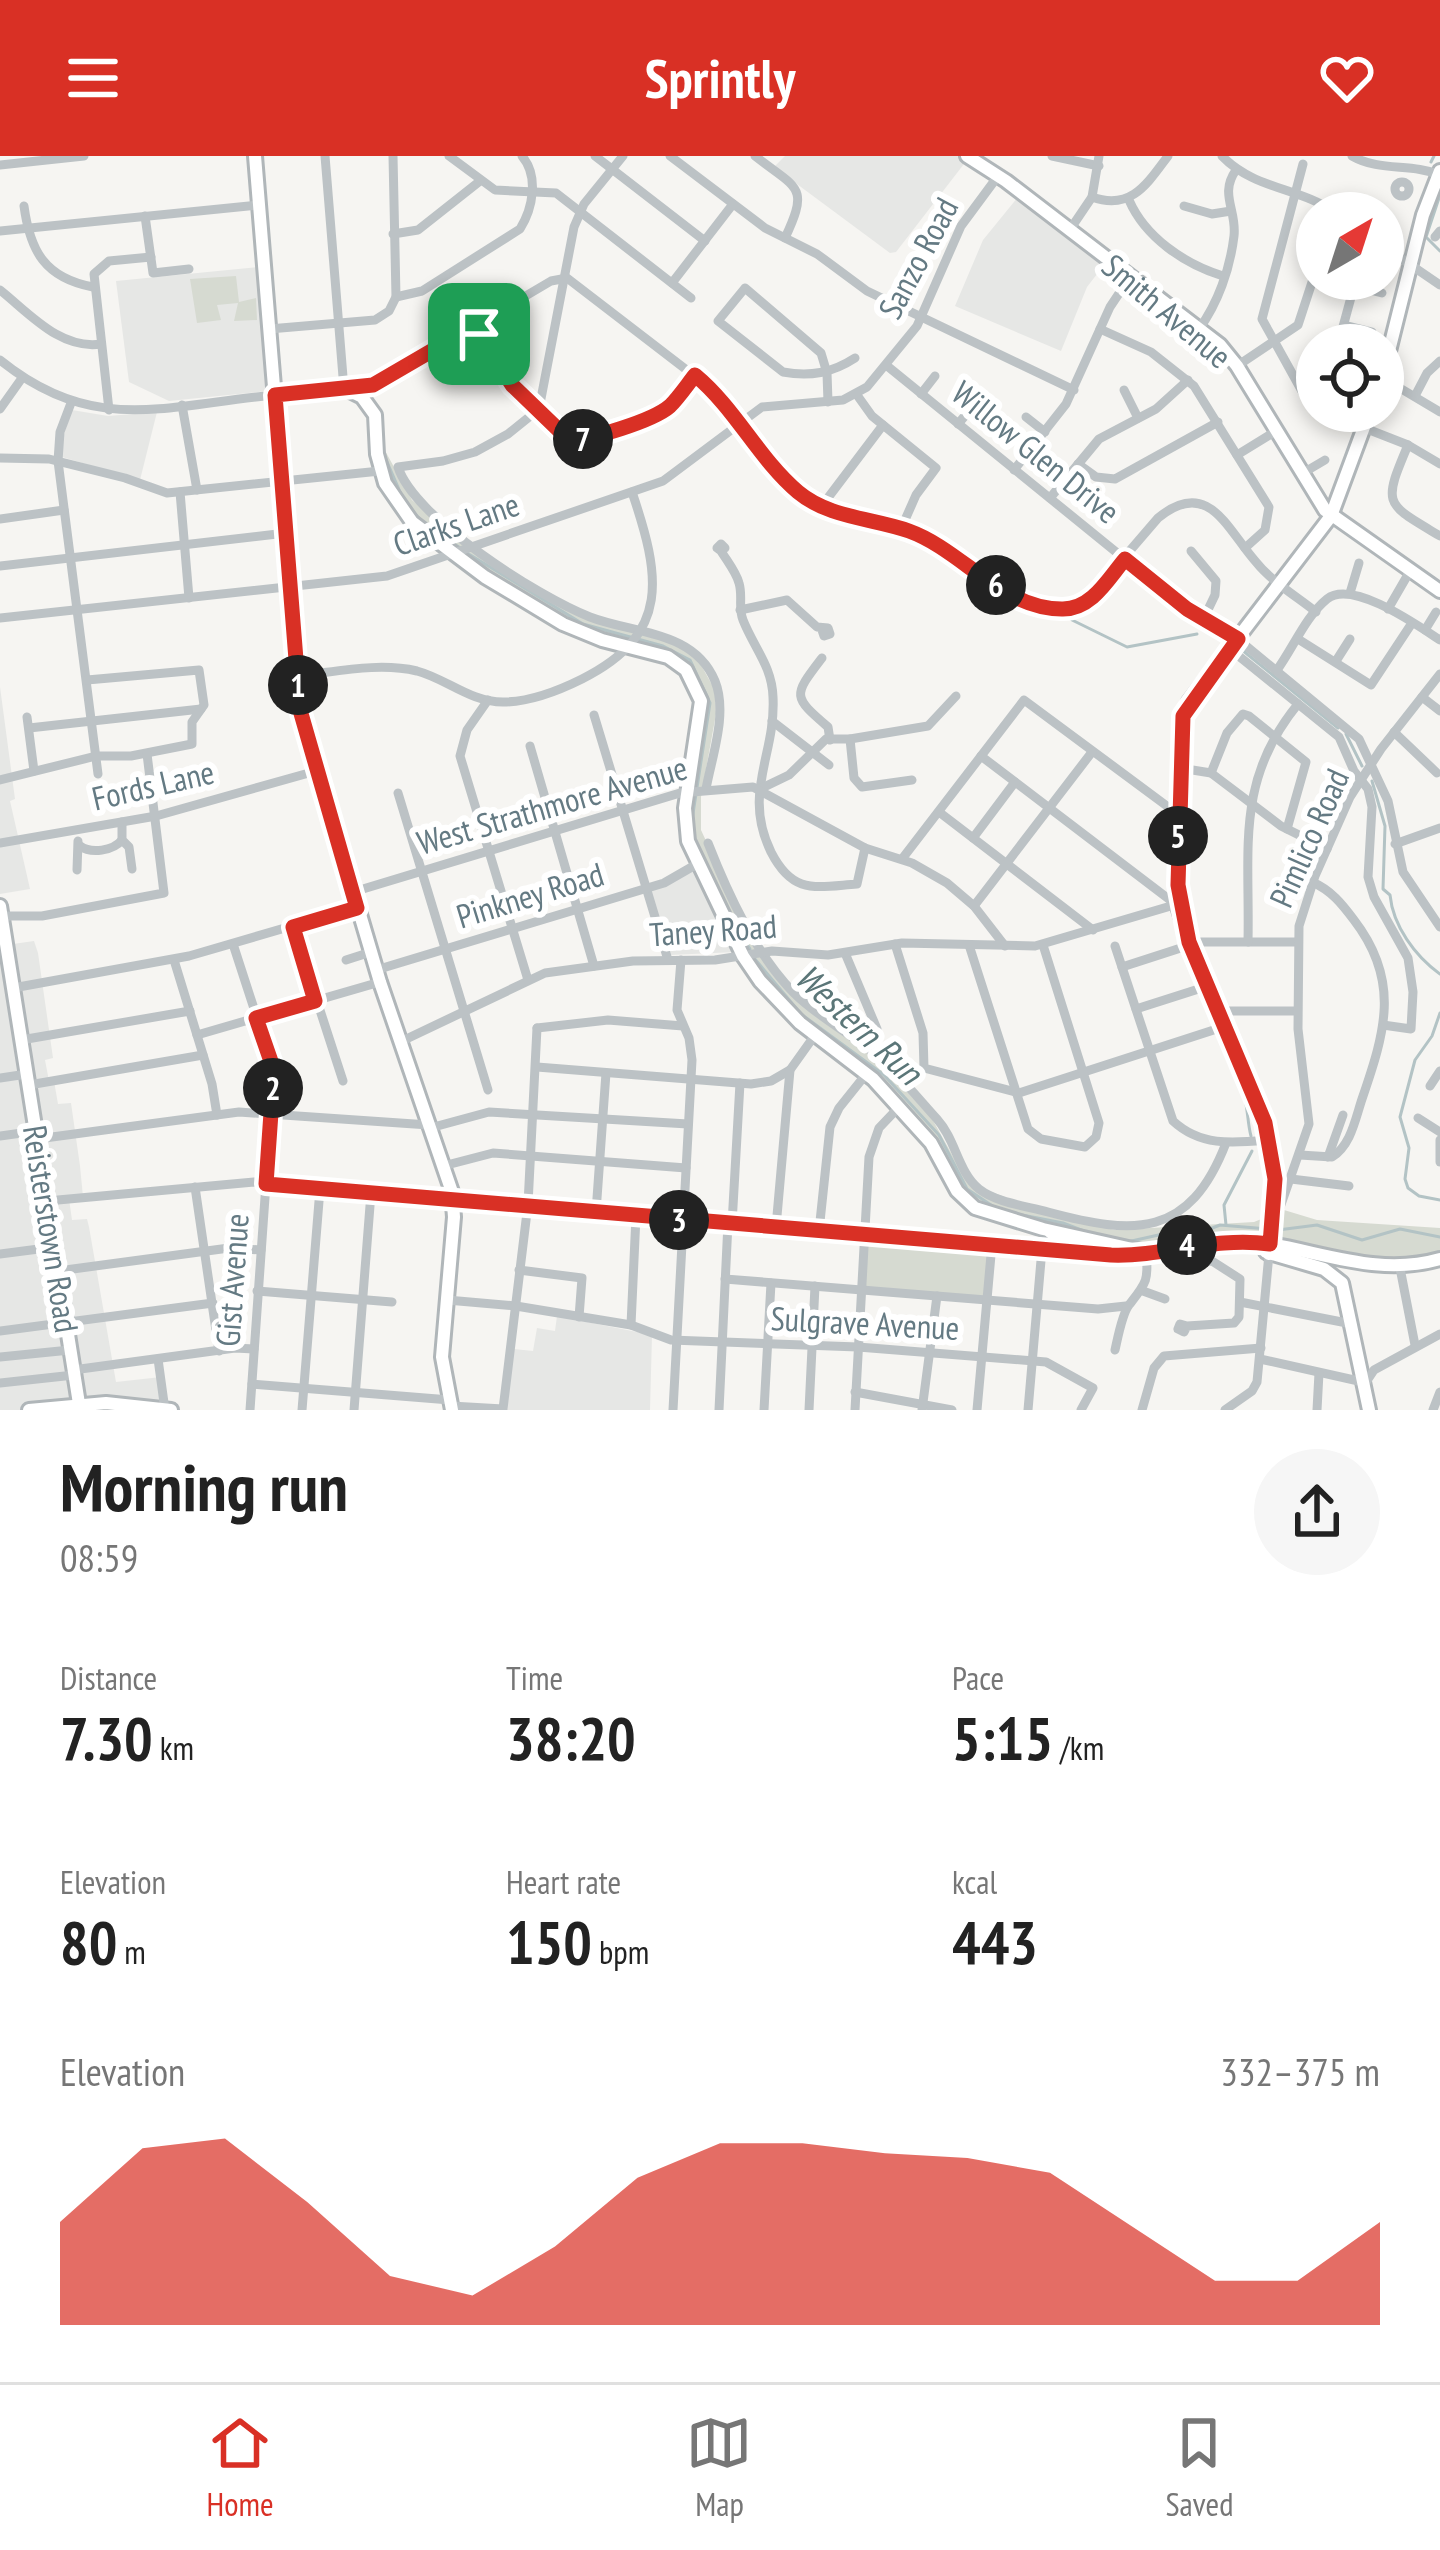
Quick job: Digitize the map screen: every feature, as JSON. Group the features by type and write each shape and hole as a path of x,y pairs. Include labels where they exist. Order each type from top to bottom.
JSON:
{"main road":[{"path":"255,156 301,716 370,952 453,1201 442,1362 451,1405"},
{"name":"Smith Avenue","path":"970,157 1198,329 1237,366 1331,516 1440,590"},
{"path":"1397,324 1439,173"},
{"path":"275,395 345,389 365,400 373,411 380,472 406,516 464,550 563,624 636,640 676,662 698,687 700,712 697,790 686,828 697,864 780,1005 867,1073 899,1106 934,1147 954,1187 971,1205 1110,1250"},
{"path":"1271,1233 1281,1186 1269,1140 1256,1094 1190,944 1179,907 1185,710 1331,516 1363,432"},
{"name":"Reisterstown Road","path":"1,911 9,996 22,1040 79,1407"},
{"path":"1043,1229 1075,1248 1146,1252 1271,1233 1348,1262 1400,1268 1440,1259"},
{"path":"1271,1233 1334,1275 1345,1290 1367,1367 1364,1384 1369,1410"},
{"path":"29,1410 112,1403 167,1410"}],"street":[{"path":"0,165 84,156"},
{"path":"325,156 345,389 377,383 464,332 480,328 551,281 564,278 576,282 721,397 791,486 821,507 901,529 943,547 1017,598 1054,608 1072,608 1088,601 1165,512 1198,504 1224,518 1280,584 1316,612"},
{"path":"269,328 379,318 392,309 396,297 393,156"},
{"path":"448,156 499,191 552,191 692,298"},
{"path":"396,297 422,291 511,238 526,220 531,190 530,166 522,156"},
{"path":"595,156 705,241"},
{"path":"622,156 580,211 539,409 483,448 451,460 398,467 419,503 464,550 636,640"},
{"path":"670,156 860,288 1074,390"},
{"path":"755,156 795,187 800,199 785,238"},
{"path":"770,167 780,156"},
{"path":"1052,156 1099,161 1092,197 1069,231"},
{"path":"1092,197 1109,202 1129,200 1168,156"},
{"path":"1222,156 1258,184 1294,194"},
{"path":"1352,156 1372,165 1439,173"},
{"path":"1296,381 1262,315 1303,164"},
{"path":"1397,167 1398,184"},
{"path":"1198,329 1215,304 1234,236 1227,190 1237,170"},
{"name":"Sanzo Road","path":"886,365 922,318 953,241 998,176"},
{"path":"393,234 418,230 480,181"},
{"path":"1129,200 1149,232 1186,260 1223,276"},
{"path":"672,283 733,204"},
{"path":"0,231 259,205"},
{"path":"24,206 31,244 43,260 69,280 93,287"},
{"path":"1184,206 1212,214 1231,212"},
{"path":"146,216 153,274 189,269"},
{"path":"110,410 93,287 95,271 106,262 151,257"},
{"path":"1404,260 1440,285"},
{"path":"1015,470 1074,390 1100,329 1130,278"},
{"path":"828,402 826,373 824,361 814,344 745,288 718,321 779,370 826,373 855,358"},
{"path":"0,290 63,339 81,345 101,344"},
{"path":"1237,366 1300,322 1307,300"},
{"path":"480,328 506,378 560,435 583,439 658,414 695,375"},
{"path":"1100,329 1151,352 1188,380 1217,422 1270,512 1265,530 1245,548"},
{"path":"0,360 22,378 71,404 110,410 275,395"},
{"path":"1415,396 1427,373 1440,361"},
{"path":"886,365 857,395 883,425 936,469 916,495 901,529"},
{"name":"Willow Glen Drive","path":"886,365 1234,644 1342,740 1361,780"},
{"path":"921,394 935,376"},
{"path":"0,409 22,378"},
{"path":"1050,498 1105,434 1167,401 1188,380"},
{"path":"1124,389 1138,418"},
{"path":"1404,389 1440,412"},
{"name":"Clarks Lane","path":"0,618 387,576 668,478 767,405 828,402 857,395"},
{"path":"958,424 980,398"},
{"path":"71,404 60,432 58,461 98,774"},
{"path":"182,405 197,490"},
{"path":"1026,417 1045,432"},
{"path":"1078,464 1096,477 1114,479 1217,422"},
{"path":"821,507 883,425"},
{"path":"1238,454 1276,431"},
{"path":"1370,432 1440,464"},
{"path":"1408,446 1391,486 1392,501 1440,536"},
{"path":"0,458 58,461 156,491 180,492 380,472"},
{"path":"1303,473 1325,460"},
{"path":"1114,479 1118,496"},
{"path":"1198,504 1202,487"},
{"path":"180,492 190,598"},
{"path":"297,676 405,669 488,700 525,699 597,671 636,640 652,599 654,565 632,493"},
{"path":"0,519 64,510"},
{"path":"0,566 286,533"},
{"path":"721,551 739,583 740,610 767,664 773,694 759,824 788,878 807,886 857,884 865,848"},
{"path":"1191,551 1216,581 1204,618"},
{"path":"1350,593 1359,563"},
{"path":"1388,609 1410,571"},
{"path":"1277,670 1332,596 1350,593 1440,640"},
{"path":"740,610 787,601 822,630"},
{"path":"1425,630 1436,612"},
{"path":"1298,639 1371,685 1412,623"},
{"path":"1336,661 1350,639"},
{"name":"Willow Glen Drive","path":"1234,644 1277,670 1352,730 1373,761"},
{"path":"822,658 799,696 802,707 826,725 830,740"},
{"path":"0,780 96,756 148,754 192,743 192,722 201,709 200,670 86,680"},
{"name":"Pimlico Road","path":"1281,1186 1302,1150 1309,1124 1297,942 1328,848 1361,780 1440,674"},
{"path":"760,788 789,775 822,741 928,726 956,695"},
{"path":"1422,697 1440,711"},
{"path":"488,700 459,751 528,980"},
{"path":"902,859 1024,700 1179,815"},
{"path":"1249,942 1250,802 1256,774 1274,736 1298,704"},
{"path":"34,772 28,723 201,709"},
{"path":"1211,773 1234,719 1243,713 1249,716 1302,759 1306,768 1287,829"},
{"path":"594,715 668,959"},
{"path":"772,721 829,765"},
{"path":"1394,732 1438,773"},
{"path":"850,739 854,778 862,787 912,780"},
{"path":"530,746 595,966"},
{"path":"974,906 1092,752"},
{"path":"1,911 42,916 164,893 148,754"},
{"path":"981,756 1179,907"},
{"path":"1373,761 1411,887 1440,927"},
{"path":"1180,768 1211,773 1287,829 1328,848"},
{"name":"Fords Lane","path":"0,844 156,816 316,771"},
{"path":"1361,780 1371,801 1370,884 1408,958 1413,992 1411,1026 1383,1022"},
{"path":"973,838 1015,782"},
{"path":"760,788 865,848 902,859 947,883 974,906 1005,946"},
{"name":"West Strathmore Avenue","path":"353,892 697,790 760,788"},
{"path":"398,793 488,1090"},
{"path":"939,812 1093,930"},
{"path":"122,822 122,840 129,848 132,869"},
{"path":"1395,844 1440,828"},
{"path":"77,830 77,870"},
{"path":"80,847 88,851 114,848 122,840"},
{"path":"708,843 753,954 805,1003 871,1051 944,1126 966,1173 992,1197 1128,1228 1166,1220 1192,1198 1226,1143"},
{"name":"Pinkney Road","path":"197,1034 315,1001 445,950 646,888 697,864"},
{"path":"1302,1150 1328,1157 1342,1150 1383,1022 1384,977 1374,948 1341,903 1316,886"},
{"name":"Taney Road","path":"400,1042 545,973 668,959 844,952 895,944 1042,945 1179,907"},
{"path":"9,996 174,960 357,908"},
{"path":"293,927 343,1081"},
{"path":"1122,967 1190,944 1297,942"},
{"name":"Gist Avenue","path":"233,944 274,1070 250,1410"},
{"path":"895,944 923,1033 924,1068 1016,1092 1226,1026"},
{"path":"969,945 1033,1135 1078,1148 1092,1144 1099,1123 1042,945"},
{"path":"1115,946 1173,1121 1200,1138 1226,1143 1269,1140"},
{"path":"346,960 370,952"},
{"path":"844,952 877,1029 871,1051"},
{"path":"174,960 217,1115"},
{"path":"673,1410 692,1052 676,1006 680,960"},
{"path":"1136,1009 1208,986"},
{"path":"22,1040 190,1011"},
{"path":"1220,1011 1298,1011"},
{"path":"252,1384 503,1408 527,1207 536,1027 608,1020 683,1026"},
{"path":"537,1067 740,1083 771,1081 790,1070 815,1035"},
{"path":"0,1078 28,1079 203,1055"},
{"path":"776,1228 790,1070"},
{"path":"1430,1086 1440,1071"},
{"path":"596,1212 606,1073"},
{"path":"819,1231 830,1127 867,1073"},
{"path":"718,1410 740,1083"},
{"path":"855,1410 870,1151 879,1128 899,1106"},
{"path":"0,1136 271,1114 430,1126 475,1113 688,1124"},
{"path":"1328,1157 1343,1114"},
{"path":"1418,1118 1440,1136 1440,1162"},
{"path":"443,1166 481,1153 686,1168"},
{"path":"47,1201 266,1184 1042,1249 1110,1250"},
{"path":"195,1186 219,1351"},
{"path":"1281,1186 1348,1186"},
{"path":"302,1410 320,1189"},
{"path":"354,1410 371,1193"},
{"path":"631,1325 636,1216"},
{"path":"1225,1410 1254,1388 1271,1233"},
{"path":"1042,1249 1062,1240"},
{"path":"977,1410 992,1244"},
{"path":"0,1254 54,1247"},
{"path":"58,1270 232,1248 261,1250"},
{"path":"1028,1410 1042,1249"},
{"path":"725,1279 1107,1309 1126,1306 1143,1291 1146,1252"},
{"path":"1186,1326 1234,1323 1240,1304 1240,1279 1212,1261 1197,1262"},
{"path":"1400,1268 1415,1345"},
{"path":"519,1270 584,1279 579,1316"},
{"path":"764,1410 771,1283"},
{"path":"809,1410 815,1286"},
{"path":"257,1291 392,1302"},
{"path":"1143,1291 1166,1299"},
{"path":"922,1407 937,1296"},
{"name":"Sulgrave Avenue","path":"447,1300 631,1325 676,1340 1034,1360 1052,1364 1093,1388 1081,1410"},
{"path":"0,1331 212,1303"},
{"path":"1240,1304 1352,1324"},
{"path":"1114,1350 1126,1306"},
{"path":"1367,1367 1438,1336"},
{"path":"0,1383 254,1349"},
{"path":"0,1357 70,1350"},
{"path":"1142,1410 1152,1374 1161,1358 1171,1354 1260,1354 1364,1384"},
{"path":"158,1359 167,1410"},
{"path":"1317,1410 1319,1372"},
{"path":"855,1392 952,1410"},
{"path":"1433,1410 1440,1392"},
{"path":"405,1410 406,1397"}],"shaded area":[{"path":"785,156 961,156 967,160 896,252 890,253 774,167"},
{"path":"1018,197 1104,265 1087,287 1061,351 955,306 983,240"},
{"path":"258,267 268,391 169,401 129,382 116,281"},
{"path":"236,276 239,302 256,298 257,320 234,321 238,303 217,305 221,320 197,323 190,279"},
{"path":"72,410 108,416 157,412 140,480 62,457"},
{"path":"383,447 412,500 475,551 565,608 675,644 697,658 715,690 716,714 701,797 701,830 753,943 814,1015 867,1051 931,1117 968,1183 1068,1221 1116,1230 1254,1222 1284,1210 1317,1220 1440,1228 1440,1256 1394,1264 1276,1241 1150,1248 997,1213 965,1197 940,1149 786,1005 750,960 696,857 688,817 702,691 691,670 575,626 497,581 399,504 379,449"},
{"path":"0,687 15,799 10,801 30,889 0,894"},
{"path":"694,870 736,952 670,955 651,891"},
{"path":"0,907 6,945 34,941 38,953 53,1058 45,1060 49,1081 54,1081 58,1104 71,1103 80,1166 83,1197 69,1199 72,1220 87,1219 116,1382 161,1377 165,1410 0,1410"},
{"path":"865,1236 990,1246 986,1299 862,1289"},
{"path":"557,1316 652,1335 650,1410 507,1410 514,1349 533,1351 537,1328 555,1331"}],"waterway":[{"path":"1431,162 1434,156"},
{"path":"1440,195 1426,237 1440,251"},
{"name":"Western Run","path":"384,455 404,501 424,524"},
{"name":"Western Run","path":"436,533 459,547"},
{"name":"Western Run","path":"467,553 583,624 663,646 690,660 710,703 692,820"},
{"path":"1072,620 1127,647 1197,634"},
{"path":"1242,650 1338,728"},
{"path":"1346,734 1362,766"},
{"path":"1372,781 1385,826 1383,889 1390,895 1407,939 1440,974"},
{"name":"Western Run","path":"733,922 750,949"},
{"name":"Western Run","path":"754,958 801,1014 884,1075 939,1135 967,1189 997,1209"},
{"path":"1440,1013 1432,1036 1415,1060 1400,1117 1409,1148 1408,1188 1419,1196 1440,1200"},
{"path":"1220,1038 1244,1094 1251,1136"},
{"path":"1226,1225 1224,1205 1252,1151"},
{"name":"Western Run","path":"1012,1213 1089,1233"},
{"name":"Western Run","path":"1127,1242 1163,1234 1192,1236 1220,1225 1268,1229"},
{"name":"Western Run","path":"1278,1230 1317,1225 1362,1240 1400,1229 1440,1237"}],"route":[{"path":"464,332 479,334 512,385 568,439 583,439 658,414 695,375 721,397 791,486 816,505 920,536 1010,594 1054,608 1072,608 1088,601 1125,559 1187,609 1238,639 1183,716 1178,885 1189,942 1251,1082 1272,1150 1275,1179 1270,1244 1223,1240 1111,1255 266,1184 274,1070 256,1018 315,1001 293,927 357,908 300,710 275,395 373,385 464,332"}]}
